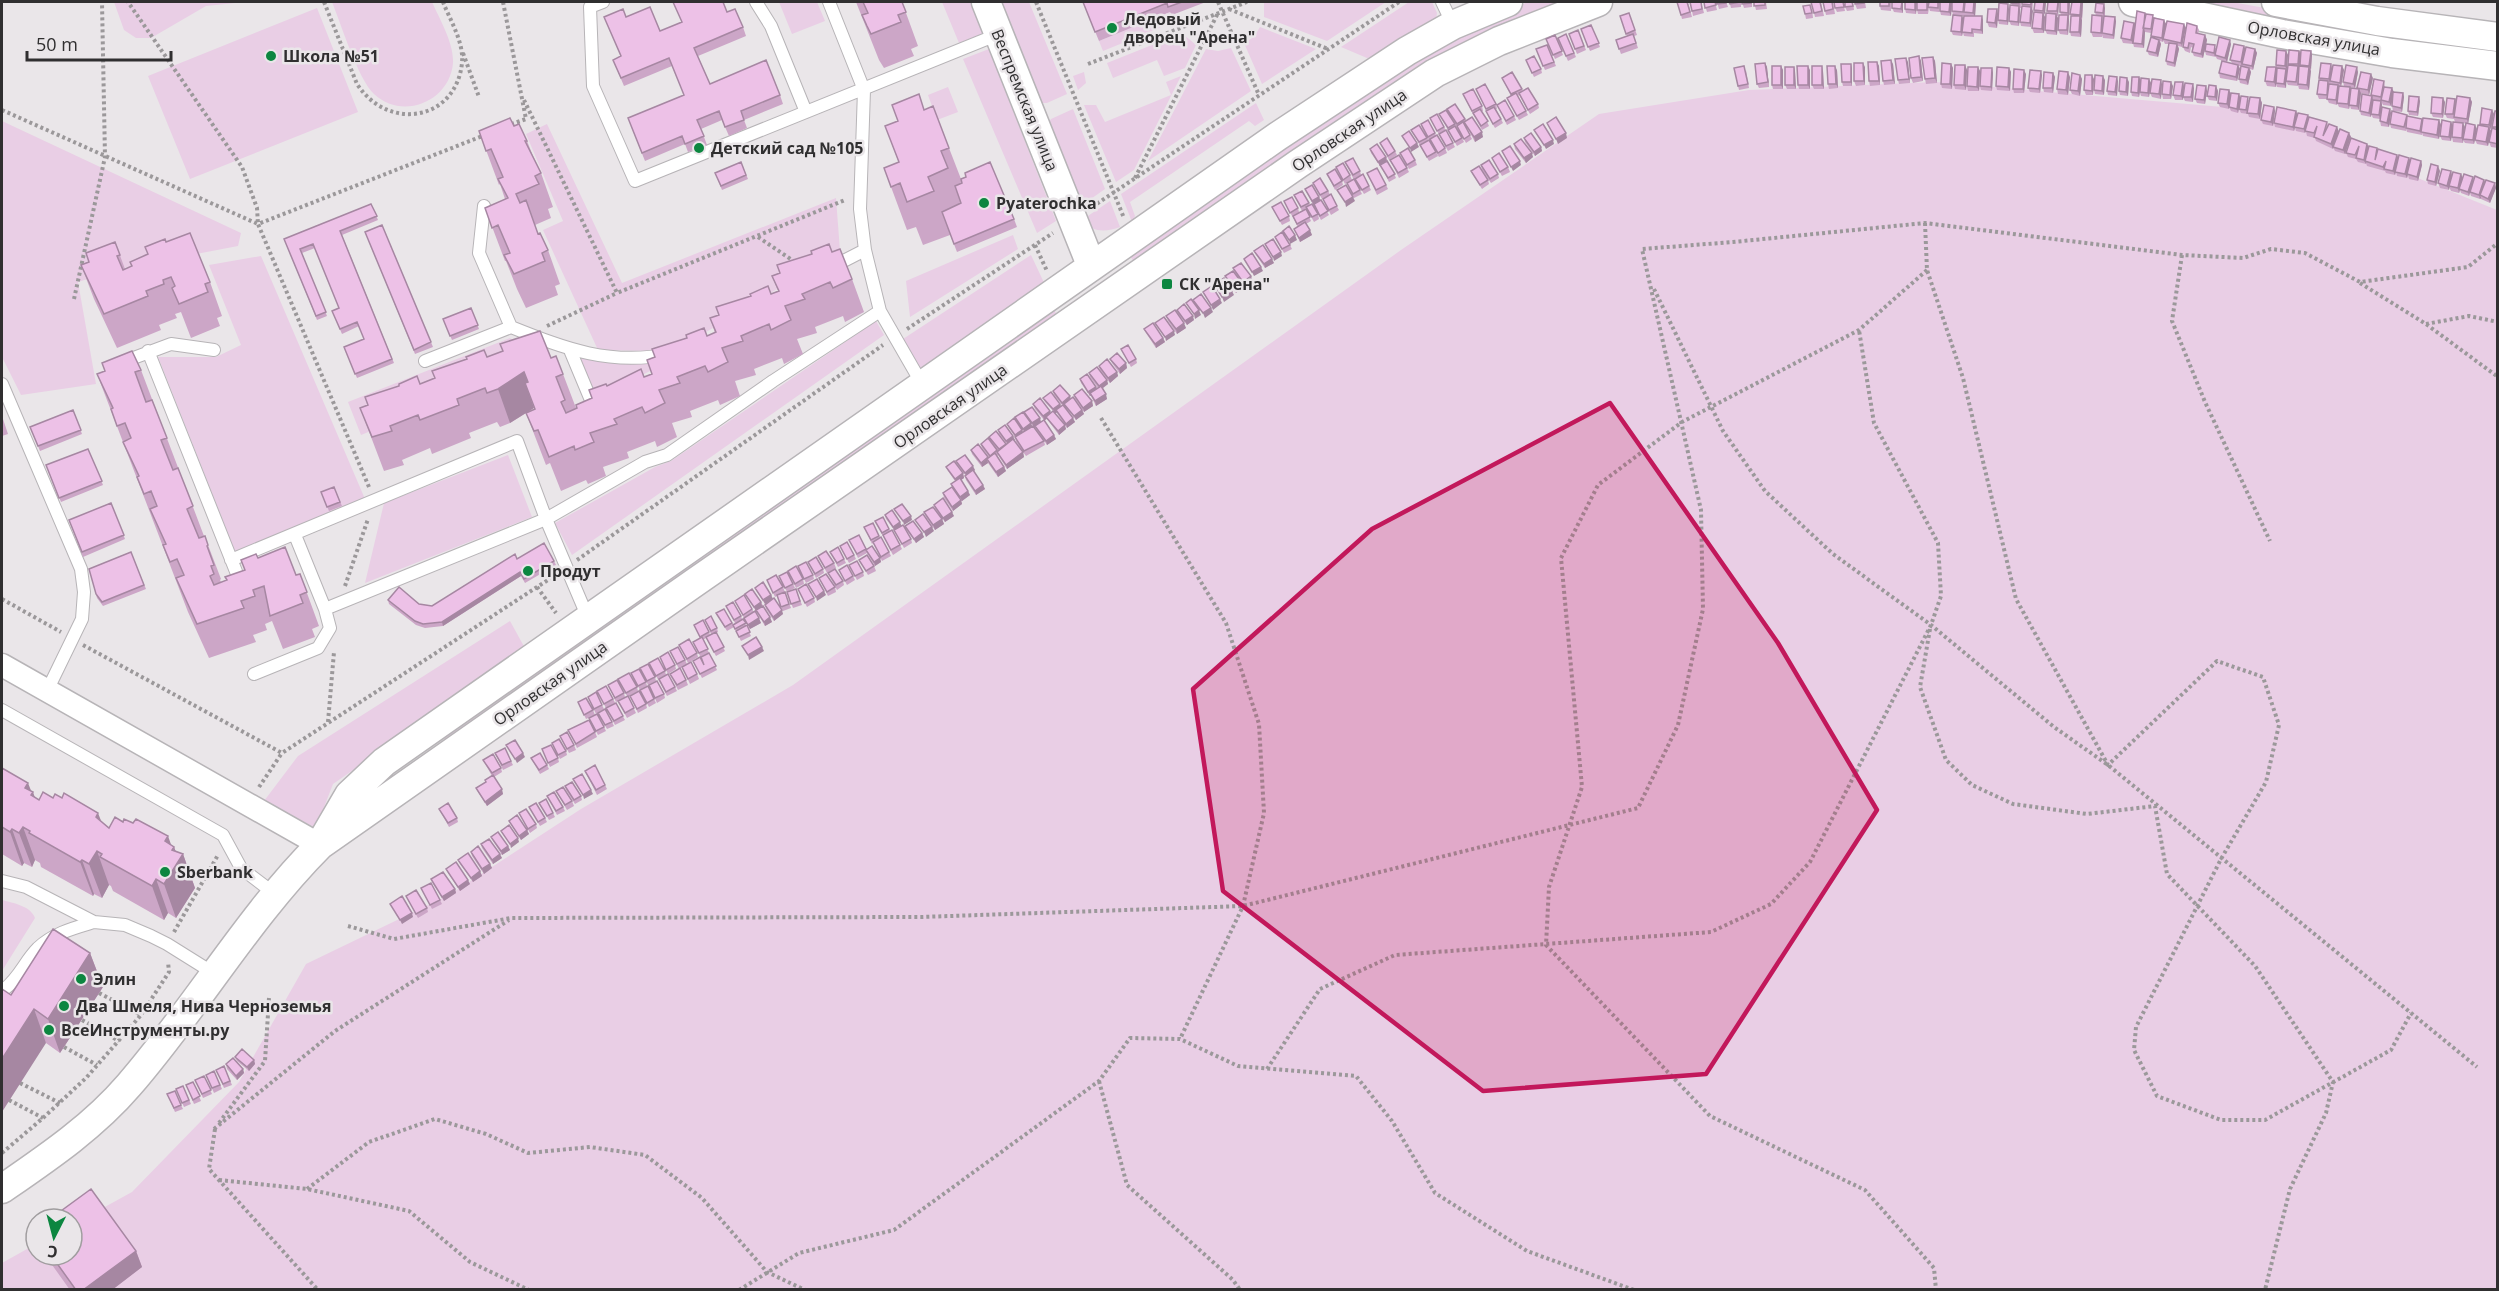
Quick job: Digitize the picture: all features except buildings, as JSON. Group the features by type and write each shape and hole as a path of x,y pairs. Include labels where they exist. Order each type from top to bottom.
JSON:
{"street":[{"name":"Веспремская улица","path":"986,2 1092,265"},
{"name":"Орловская улица","path":"320,845 349,795 384,762 1092,265 1278,136 1407,51 1448,13 1508,2"},
{"name":"Орловская улица","path":"2,1189 47,1159 98,1118 135,1078 216,975 274,894 320,845 1298,164 1435,73 1499,41 1598,2"},
{"name":"Орловская улица","path":"2133,2 2282,34 2392,53 2498,66"},
{"name":"Орловская улица","path":"2276,2 2377,21 2498,37"},
{"path":"1092,265 1112,295"},
{"path":"2,665 320,845"}],"lane":[{"path":"603,2 590,6 593,86 635,181 999,34"},
{"path":"756,2 771,27 806,112"},
{"path":"829,2 864,90 860,209 865,250 880,310 922,384"},
{"path":"484,206 479,253 511,327"},
{"path":"816,276 865,250"},
{"path":"325,609 546,519 645,462 667,455 880,310"},
{"path":"425,361 511,327 570,350 611,358 649,358 687,350"},
{"path":"107,369 148,351 171,344 214,350"},
{"path":"570,350 593,405 614,398"},
{"path":"148,351 241,584"},
{"path":"2,384 81,568 82,619 47,691"},
{"path":"231,560 517,441 546,519 588,618"},
{"path":"254,674 318,648 330,628 325,609 295,535"},
{"path":"2,710 223,835 241,868 274,894"},
{"path":"2,881 26,887 94,922 125,925 167,944 216,975"},
{"path":"2,991 14,982 38,949 64,931 94,922"}],"path":[{"path":"74,299 105,158 102,2"},
{"path":"128,2 243,167 256,208 258,224 375,500 339,604"},
{"path":"324,2 357,84 369,100 393,113 406,115 428,111 445,100 460,76 462,55 459,41"},
{"path":"443,2 479,97"},
{"path":"502,2 526,118 504,127"},
{"path":"1036,2 1126,224"},
{"path":"1218,2 1220,12 1259,95"},
{"path":"1088,64 1247,2"},
{"path":"1229,9 1329,49"},
{"path":"1134,178 1220,12"},
{"path":"521,94 617,293"},
{"path":"2,110 105,158 258,224 492,132"},
{"path":"529,334 617,293 860,194"},
{"path":"1925,223 1927,270 1963,378 2016,600 2108,765"},
{"path":"348,926 394,939 511,918 921,917 1243,906 1638,808 1678,725 1703,609 1701,510 1642,249 1733,243 1925,223 2182,255 2242,258 2271,249 2305,254 2360,282 2426,324 2498,377"},
{"path":"758,237 816,276"},
{"path":"2360,282 2468,267 2498,243"},
{"path":"2182,255 2172,321 2205,402 2270,541"},
{"path":"1927,270 1859,330 1682,422 1598,484 1561,558 1582,787 1549,887 1546,945 1710,1116 1865,1190 1934,1268 1936,1290"},
{"path":"1651,283 1723,431 1765,491 1833,554 1930,624 2054,727 2108,765 2155,806 2477,1067"},
{"path":"2426,324 2469,316 2498,322"},
{"path":"1267,1069 1320,989 1395,955 1711,932 1771,904 1810,862 1930,624 1941,596 1938,543 1874,423 1859,330"},
{"path":"1101,418 1226,623 1259,724 1264,813 1243,906 1180,1039"},
{"path":"1930,624 1920,687 1946,760 1972,785 2013,804 2087,814 2155,806"},
{"path":"328,723 334,651"},
{"path":"2108,765 2217,661 2263,677 2279,725 2266,782 2221,859 2136,1027 2134,1050 2157,1096 2221,1120 2265,1120 2391,1050 2411,1013"},
{"path":"248,805 282,753"},
{"path":"2155,806 2167,874 2255,966 2333,1082 2326,1113 2290,1189 2265,1290"},
{"path":"2,1153 44,1119 97,1065 141,1015 169,972 167,944 226,841"},
{"path":"214,1129 335,1031 511,918"},
{"path":"99,993 141,1015"},
{"path":"269,998 265,1061 214,1129 209,1169 318,1290"},
{"path":"82,1020 119,1041"},
{"path":"739,1290 799,1253 894,1230 1099,1081 1130,1038 1180,1039 1238,1066 1356,1076 1392,1121 1435,1193 1527,1251 1634,1290"},
{"path":"64,1047 97,1065"},
{"path":"1099,1081 1127,1185 1233,1280 1240,1290"},
{"path":"20,1083 60,1103"},
{"path":"9,1100 44,1119"},
{"path":"307,1189 369,1142 435,1119 486,1134 528,1153 590,1147 645,1155 702,1198 767,1272 805,1290"},
{"path":"219,1180 307,1189 409,1211 470,1262 530,1290"}],"highlighted area":[{"path":"1610,403 1778,643 1877,810 1706,1074 1483,1091 1223,891 1193,689 1372,529"}],"shaded area":[{"path":"114,2 245,2 206,6 151,38 136,38 124,30"},
{"path":"332,2 432,2 446,32 453,55 450,76 443,88 434,97 411,106 398,106 374,94 356,64"},
{"path":"779,2 817,2 825,21 792,34"},
{"path":"942,2 973,2 985,33 959,43"},
{"path":"995,2 1029,2 1067,94 1047,103 1039,103"},
{"path":"1264,2 1386,2 1327,41 1264,17"},
{"path":"1409,2 1432,2 1437,13 1436,19 1375,57 1367,58 1341,47"},
{"path":"1528,2 1565,2 1134,262 1130,256 1274,152 1372,86 1475,27"},
{"path":"2179,2 2232,2 2496,50 2496,52 2379,42"},
{"path":"317,8 358,112 190,179 148,76"},
{"path":"1170,12 1174,22 1103,51 1099,41"},
{"path":"1260,27 1316,49 1262,84 1244,43 1254,37"},
{"path":"1182,33 1196,45 1185,68 1164,76 1157,60 1113,78 1107,63"},
{"path":"1231,48 1251,91 1148,161 1206,49 1218,51"},
{"path":"989,49 1056,221 1037,233 963,59"},
{"path":"1084,72 1086,83 1078,90 1073,76"},
{"path":"1181,76 1134,170 1116,182 1084,105 1096,105 1105,122 1171,95 1166,82"},
{"path":"1935,82 2246,109 2497,210 2497,1289 2,1290 2,1263 24,1251 24,1267 84,1267 84,1218 132,1192 239,1082 306,964 449,895 581,809 793,685 1401,250 1599,114 1749,90"},
{"path":"948,87 958,112 937,120 928,95"},
{"path":"1256,103 1264,120 1255,126 1249,121 1130,202 1135,216 1132,222 1121,194"},
{"path":"1073,109 1105,189 1078,208 1048,124 1051,119"},
{"path":"2,121 241,233 238,246 123,268 78,282 96,384 21,395 2,357"},
{"path":"547,124 622,283 836,198 840,251 693,340 653,351 598,350 543,230 563,221 526,134"},
{"path":"1110,201 1120,227 1100,230 1082,220"},
{"path":"1013,235 1018,249 910,317 906,281"},
{"path":"1031,255 1047,289 923,375 903,339"},
{"path":"261,256 365,499 236,554 158,357 216,357 241,345 209,265"},
{"path":"1054,310 1057,315 447,742 443,738"},
{"path":"876,321 884,335 572,555 555,523 655,467 671,461"},
{"path":"510,338 537,363 361,435 348,402"},
{"path":"578,358 619,363 675,358 596,399"},
{"path":"508,455 532,517 365,583 384,503"},
{"path":"510,621 526,650 333,784 316,828 264,801 298,756"},
{"path":"2,900 26,908 35,918 2,971"}],"place":[{"name":"Ледовый дворец \"Арена\"","path":"1112,28"},
{"name":"Школа №51","path":"271,56"},
{"name":"Детский сад №105","path":"699,148"},
{"name":"Pyaterochka","path":"984,203"},
{"name":"СК \"Арена\"","path":"1167,284"},
{"name":"Продут","path":"528,571"},
{"name":"Sberbank","path":"165,872"},
{"name":"Элин","path":"81,979"},
{"name":"Два Шмеля, Нива Черноземья","path":"64,1006"},
{"name":"ВсеИнструменты.ру","path":"49,1030"}]}
